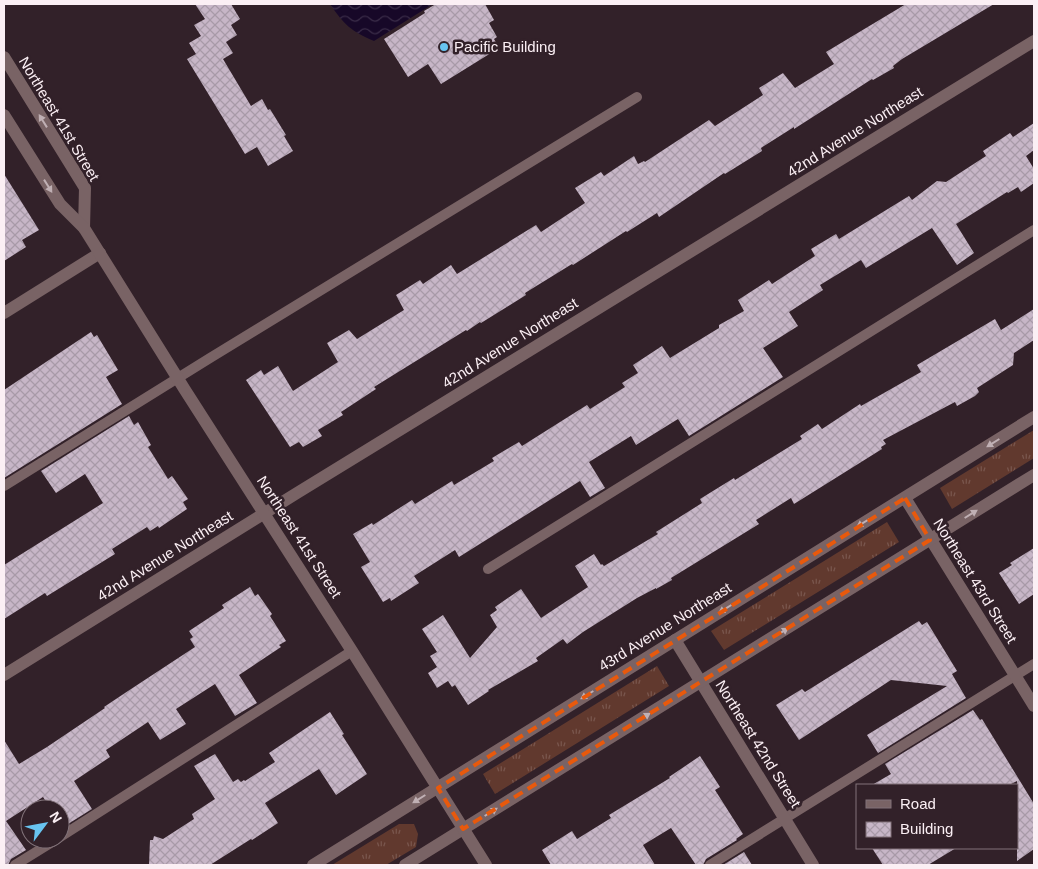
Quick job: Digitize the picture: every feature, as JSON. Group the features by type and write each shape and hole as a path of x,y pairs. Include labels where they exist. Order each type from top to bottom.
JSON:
{"street":[{"name":"42nd Avenue Northeast","path":"4,675 1034,41"},
{"name":"Northeast 41st Street","path":"4,57 85,188 84,228"},
{"name":"Northeast 41st Street","path":"4,115 60,204 84,228 486,865"},
{"path":"4,313 100,253"},
{"name":"43rd Avenue Northeast","path":"313,865 1034,417"},
{"path":"405,865 1034,475"},
{"name":"Northeast 43rd Street","path":"905,498 1034,706"},
{"name":"Northeast 42nd Street","path":"675,640 813,865"}],"lane":[{"path":"4,486 637,97"},
{"path":"488,569 1034,230"},
{"path":"70,831 352,651"},
{"path":"710,865 1034,664"},
{"path":"16,865 41,849"}],"highlighted area":[{"path":"905,498 930,540 463,829 438,788"}],"green space":[{"path":"1034,430 1034,458 952,509 940,488"},
{"path":"887,522 899,542 724,650 711,631"},
{"path":"657,666 669,686 495,794 483,774"},
{"path":"399,824 414,824 418,834 416,847 386,865 332,865"}],"water":[{"path":"330,4 433,4 374,41 349,27"}],"building":[{"path":"195,4 231,4 240,19 231,25 237,35 226,42 233,53 223,59 251,106 262,99 268,110 270,109 286,135 284,136 293,151 268,166 257,147 245,154 187,59 196,54 189,43 201,36 194,25 205,19"},
{"name":"Pacific Building","path":"436,4 485,4 494,20 489,23 497,37 494,39 499,48 441,84 428,64 408,77 384,39"},
{"path":"906,4 994,4 902,59 893,66 894,68 872,79 794,129 794,127 761,148 762,151 724,173 659,217 657,213 626,231 525,293 526,295 481,323 466,330 374,387 376,389 341,412 343,415 318,430 322,436 303,447 299,442 290,447 246,380 261,370 264,375 278,366 293,391 338,362 327,343 349,330 357,339 404,310 396,295 420,280 423,284 451,265 457,274 536,225 541,232 585,203 575,188 601,172 604,176 634,156 638,164 645,162 709,120 715,126 763,95 759,88 783,73 795,88 834,64 826,52"},
{"path":"1034,123 1034,150 1026,156 1034,169 1034,183 1021,192 1018,187 1007,192 956,224 974,253 957,265 932,228 866,268 861,260 820,285 823,290 789,312 798,326 763,348 783,377 689,436 678,419 636,445 631,436 589,462 605,488 590,497 580,481 459,557 455,550 414,576 419,583 391,601 390,598 383,602 361,567 370,562 353,534 372,523 373,525 412,500 415,504 452,481 454,485 494,461 492,458 519,442 522,446 587,405 590,409 625,387 622,383 638,373 633,365 662,346 670,358 719,328 719,325 744,311 738,300 769,280 772,284 815,256 811,249 836,234 839,239 909,196 912,200 937,181 946,182 986,156 983,151 1010,133 1013,137"},
{"path":"4,174 39,230 22,240 26,247 4,261"},
{"path":"1034,309 1034,340 1014,353 1013,365 977,388 979,392 975,396 957,406 955,402 883,440 886,444 881,447 882,449 794,504 791,498 756,520 759,524 671,578 672,580 637,598 567,644 563,639 536,658 538,661 488,690 468,705 455,685 452,687 448,681 437,688 428,673 437,667 430,656 437,652 422,629 443,615 470,658 497,627 490,615 497,610 495,607 521,589 541,618 588,587 575,566 594,554 601,565 604,566 658,534 656,532 702,503 700,499 802,439 800,436 818,424 822,429 860,404 861,406 921,372 917,365 995,319 1001,330"},
{"path":"91,332 94,337 97,335 118,370 106,377 122,404 4,478 4,390"},
{"path":"129,416 134,425 138,422 151,445 148,447 168,479 172,476 188,499 183,502 187,509 159,528 158,526 150,531 147,527 112,549 115,554 47,596 45,593 4,619 4,565 103,503 85,474 56,493 41,471"},
{"path":"1034,548 1034,594 1019,604 999,573 1012,565 1010,563"},
{"path":"250,587 255,596 258,594 272,614 270,616 286,641 279,645 281,647 239,675 257,703 235,716 215,684 176,709 186,724 160,740 148,722 106,750 110,757 74,781 92,809 70,823 70,799 44,799 43,797 40,799 20,799 20,812 6,821 20,841 20,849 26,850 11,859 8,865 4,865 4,740 19,764 47,747 195,647 190,639 193,637 189,631 224,608 222,605"},
{"path":"919,621 922,625 927,622 957,671 952,674 966,698 878,753 867,735 947,686 891,680 799,740 776,705 802,689 805,692"},
{"path":"973,710 980,720 982,719 1034,804 1034,849 1017,861 1017,781 1011,784 874,784 891,774 885,764"},
{"path":"330,712 367,774 336,795 319,769 265,803 278,823 210,865 149,865 150,840 153,840 154,836 163,839 194,819 192,814 215,799 194,766 215,754 233,782 238,779 241,782 245,781 275,762 269,753"},
{"path":"700,756 720,787 715,790 743,834 737,840 706,859 703,865 696,865 671,828 643,845 655,865 551,865 542,850 572,831 577,839 611,818 609,815 670,778"},
{"path":"873,849 954,849 928,865 883,865"},
{"path":"744,852 752,865 723,865"}],"place":[{"name":"Pacific Building","path":"444,47"}]}
